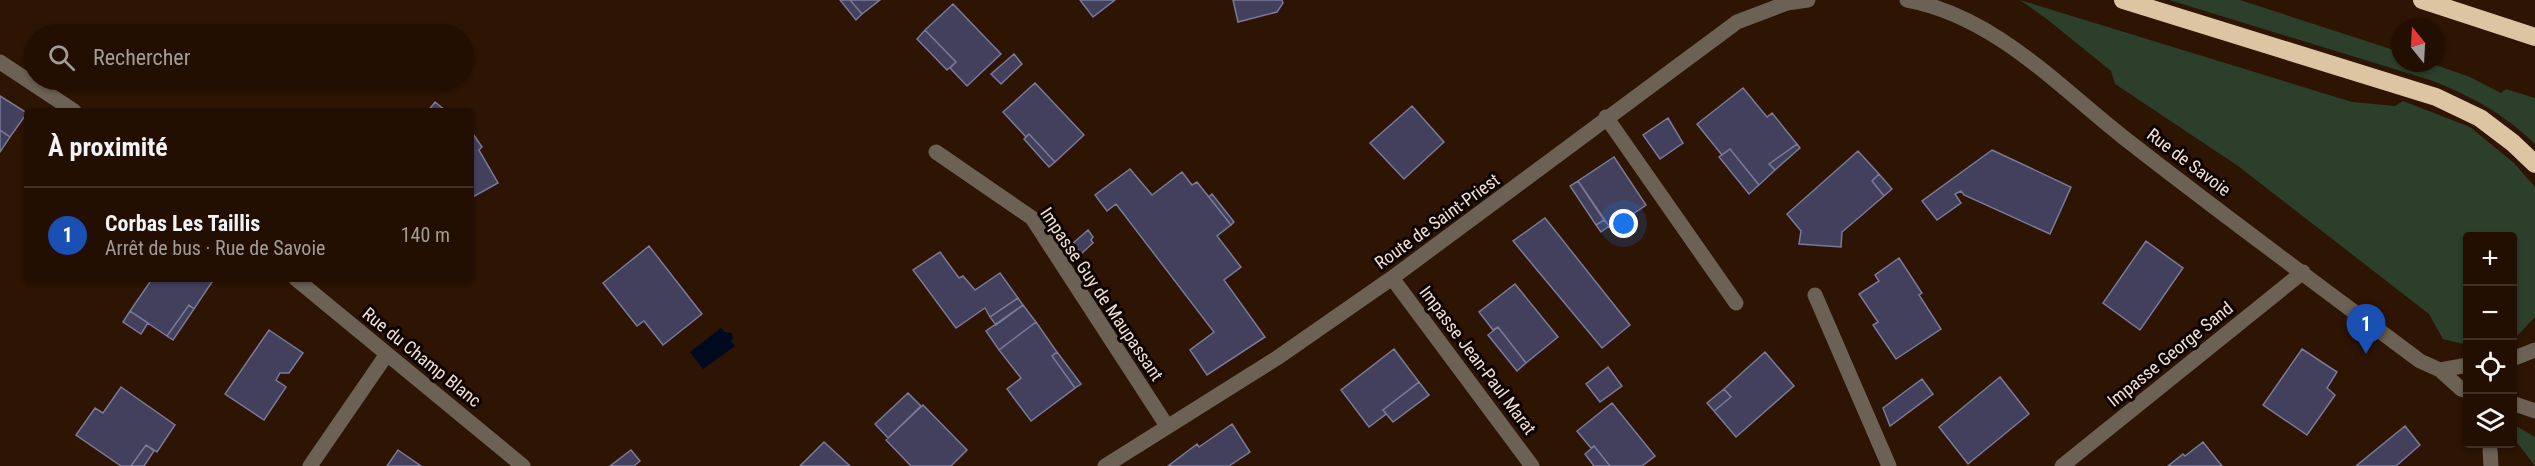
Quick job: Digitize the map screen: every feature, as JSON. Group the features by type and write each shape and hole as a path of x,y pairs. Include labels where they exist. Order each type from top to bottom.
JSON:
{"highway":[{"path":"2124,0 2436,98 2480,118 2513,143 2535,164"},
{"path":"2422,0 2527,34 2535,51"}],"street":[{"path":"1787,2 1808,0"},
{"name":"Rue de Savoie","path":"1907,0 1927,4 1983,29 2038,64 2122,136 2420,361 2439,370 2463,390"},
{"name":"Route de Saint-Priest","path":"1105,466 1126,461 1167,426 1277,358 1392,278 1737,22 1787,2"},
{"path":"0,62 24,78"},
{"path":"42,90 69,108"},
{"path":"1606,117 1736,303"},
{"name":"Impasse Guy de Maupassant","path":"936,152 1032,218 1167,426"},
{"name":"Impasse George Sand","path":"2062,466 2302,272"},
{"name":"Impasse Jean-Paul Marat","path":"1392,278 1532,466"},
{"name":"Rue du Champ Blanc","path":"300,282 523,466"},
{"path":"1815,295 1889,466"},
{"path":"2517,357 2535,350"},
{"path":"310,466 387,354"},
{"path":"2439,370 2463,366"},
{"path":"2517,405 2535,411"}],"green space":[{"path":"2020,0 2352,102 2395,106 2403,101 2470,127 2514,163 2535,187 2535,317 2517,336 2517,232 2463,232 2463,344 2443,339 2429,314 2238,166 2115,84 2111,71"},
{"path":"2169,0 2240,0 2391,49 2391,68"},
{"path":"2445,68 2470,77 2501,93 2506,89 2535,98 2535,144 2511,123 2486,106 2430,80 2404,72 2445,72"},
{"path":"2517,426 2535,437 2535,466 2517,444"}],"water":[{"path":"721,328 725,332 732,333 731,341 735,346 703,369 690,352"}],"building":[{"path":"840,0 850,0 862,14 856,20"},
{"path":"850,0 880,0 862,14"},
{"path":"1080,0 1115,0 1093,17"},
{"path":"1233,0 1282,0 1283,3 1277,12 1238,22"},
{"path":"953,4 1001,54 967,86 950,68 956,62 925,30"},
{"path":"925,30 956,62 947,70 917,39"},
{"path":"1014,54 1022,64 1001,84 991,74"},
{"path":"1035,83 1084,135 1055,162 1029,134 1026,137 1003,112"},
{"path":"1743,88 1767,117 1772,113 1797,144 1769,164 1775,170 1759,185 1730,149 1722,155 1697,124"},
{"path":"0,96 24,111 24,117 10,137 0,130"},
{"path":"435,102 442,108 430,108"},
{"path":"1412,106 1444,142 1404,179 1370,143"},
{"path":"1668,118 1683,143 1660,159 1643,135"},
{"path":"0,130 10,137 0,152"},
{"path":"1029,134 1055,162 1049,167 1024,139"},
{"path":"474,135 482,147 479,150 498,183 474,196"},
{"path":"1797,144 1800,148 1775,170 1769,164"},
{"path":"1730,149 1759,185 1749,194 1719,157"},
{"path":"1992,150 2071,187 2050,234 1964,195 1961,191 1955,194 1961,203 1937,220 1922,201"},
{"path":"1858,151 1879,174 1872,181 1884,196 1842,232 1841,247 1799,244 1801,231 1787,214"},
{"path":"1614,157 1646,205 1611,229 1578,181"},
{"path":"1130,169 1152,195 1182,172 1192,185 1197,182 1231,225 1217,236 1241,267 1224,280 1265,337 1207,375 1190,350 1214,332 1116,204 1107,211 1095,195"},
{"path":"1879,174 1892,189 1884,196 1872,181"},
{"path":"1578,181 1604,220 1596,225 1570,186"},
{"path":"1212,194 1234,222 1231,225 1209,197"},
{"path":"1545,218 1630,325 1602,348 1513,241"},
{"path":"1604,220 1609,226 1601,232 1596,225"},
{"path":"1088,230 1093,237 1091,240 1093,243 1081,254 1073,243"},
{"path":"2146,241 2183,268 2140,330 2103,303"},
{"path":"649,246 702,314 663,345 644,321 637,326 603,283"},
{"path":"940,252 959,278 963,276 975,290 1000,273 1018,298 990,317 985,308 956,328 913,270"},
{"path":"1899,258 1922,293 1919,295 1941,329 1896,359 1873,325 1878,322 1859,294 1879,281 1875,275"},
{"path":"150,282 212,282 194,309 189,305 167,336 130,311"},
{"path":"1515,284 1558,337 1526,363 1498,327 1493,330 1479,312"},
{"path":"1018,298 1023,305 996,325 990,317"},
{"path":"189,305 194,309 173,340 167,336"},
{"path":"1023,305 1036,322 999,350 986,331"},
{"path":"130,311 148,323 141,334 123,322"},
{"path":"1036,322 1057,352 1052,356 1075,388 1031,421 1007,389 1021,378 999,350"},
{"path":"1498,327 1526,363 1517,371 1488,335"},
{"path":"269,330 303,353 289,373 280,373 276,380 286,387 264,420 225,394"},
{"path":"1394,349 1419,382 1383,410 1386,414 1369,427 1341,390"},
{"path":"2302,349 2337,372 2327,388 2335,395 2307,435 2263,405"},
{"path":"1057,352 1081,384 1075,388 1052,356"},
{"path":"1765,352 1794,386 1736,437 1714,411 1731,397 1724,389"},
{"path":"1608,367 1622,386 1600,402 1586,384"},
{"path":"2000,377 2029,414 1968,464 1939,427"},
{"path":"1922,379 1933,394 1890,426 1883,408"},
{"path":"1419,382 1429,395 1393,422 1383,410"},
{"path":"121,387 175,425 157,452 146,445 131,466 121,466 76,435 95,408 103,413"},
{"path":"1724,389 1731,397 1714,411 1707,403"},
{"path":"908,393 921,406 888,438 875,424"},
{"path":"1612,403 1655,456 1642,466 1610,466 1594,446 1591,448 1577,431"},
{"path":"923,405 967,450 951,466 911,466 886,440"},
{"path":"1232,424 1250,452 1229,466 1168,466 1197,444 1199,447"},
{"path":"2405,426 2420,445 2396,466 2356,466"},
{"path":"824,442 850,466 800,466"},
{"path":"2203,442 2222,466 2168,466 2183,454 2185,456"},
{"path":"146,445 154,451 144,466 131,466"},
{"path":"1594,446 1610,466 1594,466 1585,454"},
{"path":"398,450 421,466 387,466"},
{"path":"631,450 640,461 634,466 610,466"}],"place":[{"name":"Corbas Les Taillis","path":"2366,354"}]}
